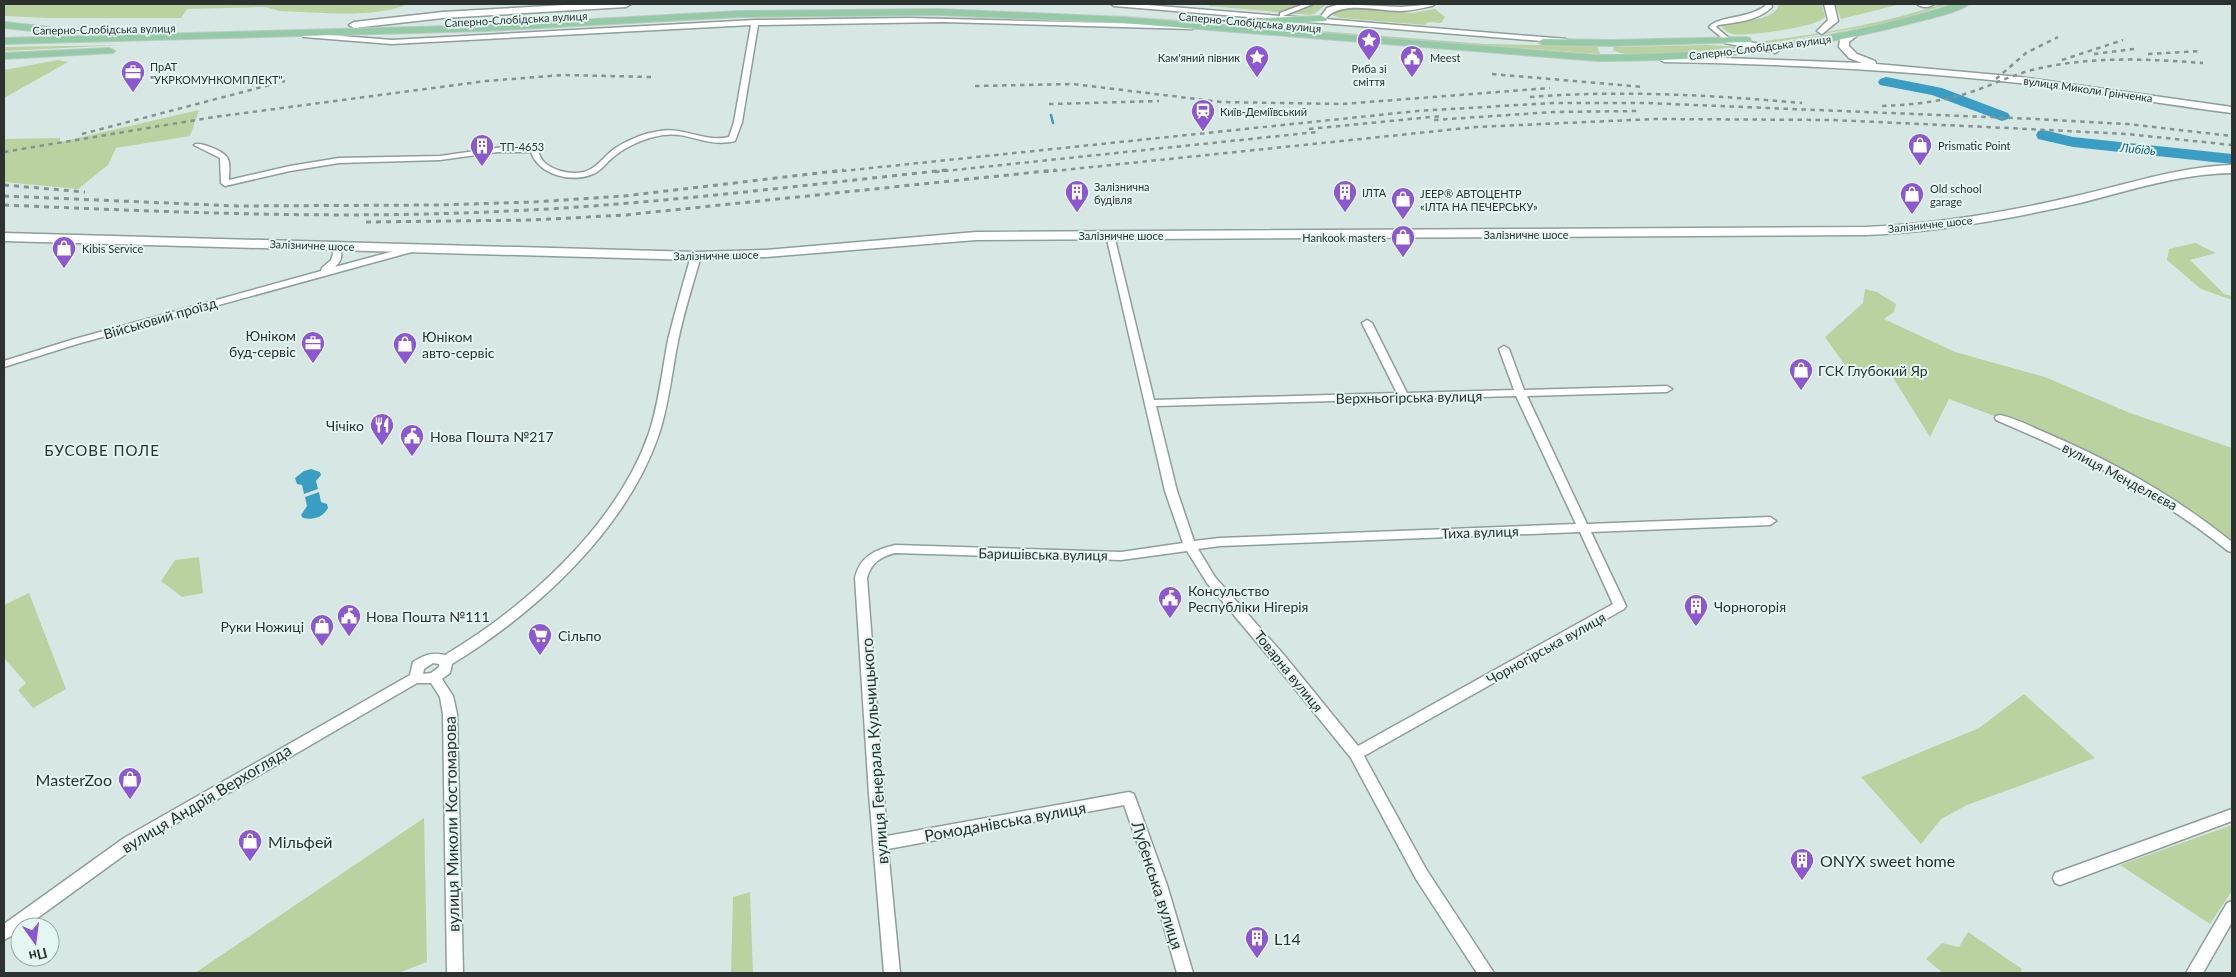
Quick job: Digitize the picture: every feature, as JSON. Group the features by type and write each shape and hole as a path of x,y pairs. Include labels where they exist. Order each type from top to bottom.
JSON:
{"main road":[{"path":"504,11 529,4"},
{"name":"Саперно-Слобідська вулиця","path":"354,25 504,11 626,4"},
{"name":"Саперно-Слобідська вулиця","path":"4,31 354,25 519,19 804,4 995,5 1258,22 1484,41 1612,43 1729,41 1822,31 1886,18 1930,4"},
{"path":"1822,31 1833,22 1828,4"},
{"path":"1922,4 1930,4"},
{"name":"Саперно-Слобідська вулиця","path":"4,41 487,28 739,14 886,12 1034,15 1223,27 1510,51 1654,58 1698,56 1766,48 1855,33 1920,19 1964,4"},
{"path":"1258,22 1322,19"},
{"path":"4,25 50,30"},
{"path":"4,56 125,49 261,35"},
{"name":"вулиця Миколи Грінченка","path":"1729,41 1944,73"},
{"path":"1612,43 1604,50 1614,56 1625,58"},
{"name":"вулиця Миколи Грінченка","path":"1654,58 1813,63 1944,73 2092,88 2232,110"}],"street":[{"name":"Саперно-Слобідська вулиця","path":"1114,4 1187,6 1278,16 1512,35 1578,43"},
{"path":"1278,16 1310,4"},
{"path":"1322,19 1333,6 1353,4 1401,9 1432,4"},
{"path":"1729,41 1712,27 1716,23 1752,17 1762,13 1769,7 1768,4"},
{"name":"Саперно-Слобідська вулиця","path":"300,34 374,41 418,42 755,22 947,20 1127,27 1223,27"},
{"path":"198,145 223,157 225,162 225,183 289,168 350,160 441,158 476,152 513,149 534,150 543,165 558,172 578,175 589,173 596,170 612,154 657,134 676,132 718,142 732,139 735,136 738,122 755,22"},
{"path":"1855,33 1844,41 1844,47 1853,56 1876,64"},
{"name":"Залізничне шосе","path":"4,237 696,256 748,255 928,238 1110,235 1808,232 1909,228 1967,221 2060,204 2182,173 2213,169 2232,169"},
{"name":"Товарна вулиця","path":"1110,235 1171,492 1190,546 1211,580 1279,658 1356,754 1425,881 1486,973"},
{"name":"Військовий проїзд","path":"318,274 336,262 338,256 335,246"},
{"name":"Військовий проїзд","path":"4,364 74,342 418,248"},
{"path":"445,662 484,639 535,599 564,570 606,520 635,477 651,444 666,388 681,306 696,256"},
{"path":"1367,323 1404,397"},
{"name":"Чорногірська вулиця","path":"1356,754 1620,606 1521,395 1504,349"},
{"name":"Верхньогірська вулиця","path":"1151,403 1521,395 1667,389"},
{"name":"вулиця Менделєєва","path":"2000,418 2091,458 2152,491 2175,504 2232,548"},
{"name":"Тиха вулиця","path":"1190,546 1220,542 1770,521"},
{"name":"Баришівська вулиця","path":"895,549 1080,556 1129,555 1190,546"},
{"name":"вулиця Генерала Кульчицького","path":"892,973 880,844 861,578 863,568 870,559 879,553 895,549"},
{"path":"436,658 445,662 445,669 434,678 424,680 417,677 416,670 426,660 436,658"},
{"name":"вулиця Андрія Верхогляда","path":"4,933 129,843 417,677"},
{"name":"вулиця Миколи Костомарова","path":"434,678 446,696 450,714 455,970"},
{"name":"Ромоданівська вулиця","path":"880,844 1129,798"},
{"name":"Лубенська вулиця","path":"1129,798 1154,868 1185,973"},
{"path":"2060,878 2232,815"},
{"path":"2194,973 2232,908"}],"green space":[{"path":"4,4 408,4 379,12 362,13 279,11 266,7 187,9 181,18 48,18 4,16"},
{"path":"1210,4 1327,4 1310,15 1209,6"},
{"path":"1779,4 1822,4 1825,17 1820,21 1796,28 1740,35 1726,31 1720,25 1763,18 1776,10"},
{"path":"1835,4 1897,5 1841,19"},
{"path":"1942,4 1948,4 1892,22 1759,45 1749,43 1847,28 1895,18"},
{"path":"1351,8 1412,13 1435,9 1445,17 1441,23 1428,22 1425,25 1341,18 1334,16 1332,12"},
{"path":"1079,12 1485,44 1597,46 1600,54 1399,39"},
{"path":"122,45 4,51 4,47"},
{"path":"1707,45 1743,47 1655,55 1637,55 1613,50 1614,47"},
{"path":"58,60 68,62 4,98 4,70"},
{"path":"199,110 190,136 116,148 108,165 78,189 4,182 4,139 60,138 60,142"},
{"path":"2195,243 2216,253 2190,260 2224,294 2232,296 2232,300 2201,289 2167,260 2169,249"},
{"path":"1865,289 1877,292 1896,304 1894,312 1884,319 1955,352 2045,377 2130,413 2232,448 2232,548 2175,504 2000,418 1949,399 1930,437 1892,376 1844,364 1825,337 1863,303"},
{"path":"199,557 203,593 182,597 161,581 175,560"},
{"path":"29,593 66,689 33,708 18,690 26,683 4,658 4,605"},
{"path":"2024,694 2095,758 1967,805 1941,819 1921,844 1861,777 1979,728"},
{"path":"424,818 427,962 398,973 195,973"},
{"path":"2232,825 2232,891 2210,924 2120,865"},
{"path":"750,892 753,973 731,973 733,897"},
{"path":"1968,932 2022,969 2020,973 1943,973 1926,959 1942,943 1959,947"}],"water":[{"path":"311,469 320,472 321,475 316,481 318,489 304,494 302,485 297,484 295,478 304,471"},
{"path":"319,492 321,502 327,504 328,508 317,518 303,518 301,515 307,506 305,497"}],"waterway":[{"name":"Либідь","path":"1886,82 1936,91 2002,116"},
{"path":"1051,115 1053,123"},
{"name":"Либідь","path":"2044,135 2073,142 2232,159"}],"railway":[{"path":"1996,79 2026,53 2058,37"},
{"path":"2062,60 2123,40"},
{"path":"2094,54 2134,49"},
{"path":"2148,54 2200,51"},
{"path":"1882,106 1915,104 1947,99 2027,71 2078,62 2161,60 2203,63"},
{"path":"1492,74 1644,87"},
{"path":"4,152 214,117 486,81 563,75 652,77"},
{"path":"82,134 285,81"},
{"path":"975,86 1073,84 1221,102 1342,104 1550,88"},
{"path":"1530,97 1666,94 1802,103"},
{"path":"1049,104 1159,101"},
{"path":"833,172 1417,111 1553,103 1646,103 2036,119 2127,124 2232,136"},
{"path":"1434,120 1553,112 1638,111"},
{"path":"1309,129 1441,116"},
{"path":"1044,172 1476,127 1654,119 1833,120 2127,134 2232,145"},
{"path":"935,172 1317,132"},
{"path":"4,196 237,206 439,205 533,202 624,196 844,170"},
{"path":"4,205 306,215 488,212 661,200 947,170"},
{"path":"366,222 533,220 625,215 1056,170"},
{"path":"4,185 85,192"}],"place":[{"name":"Риба зі сміття","path":"1369,61"},
{"name":"Кам'яний півник","path":"1257,78"},
{"name":"Meest","path":"1412,78"},
{"name":"ПрАТ \"УКРКОМУНКОМПЛЕКТ\"","path":"133,93"},
{"name":"Київ-Деміївський","path":"1203,132"},
{"name":"Prismatic Point","path":"1920,166"},
{"name":"ТП-4653","path":"482,167"},
{"name":"Залізнична будівля","path":"1077,213"},
{"name":"ІЛТА","path":"1345,213"},
{"name":"Old school garage","path":"1912,215"},
{"name":"JEEP® АВТОЦЕНТР «ІЛТА НА ПЕЧЕРСЬКУ»","path":"1403,220"},
{"name":"Hankook masters","path":"1403,258"},
{"name":"Kibis Service","path":"64,269"},
{"name":"Юніком буд-сервіс","path":"313,364"},
{"name":"Юніком авто-сервіс","path":"405,365"},
{"name":"ГСК Глубокий Яр","path":"1801,391"},
{"name":"Чічіко","path":"382,446"},
{"name":"Нова Пошта №217","path":"412,457"},
{"name":"Консульство Республіки Нігерія","path":"1170,619"},
{"name":"Чорногорія","path":"1696,627"},
{"name":"Нова Пошта №111","path":"349,637"},
{"name":"Руки Ножиці","path":"322,647"},
{"name":"Сільпо","path":"540,656"},
{"name":"MasterZoo","path":"130,800"},
{"name":"Мільфей","path":"250,862"},
{"name":"ONYX sweet home","path":"1802,881"},
{"name":"L14","path":"1257,959"}],"district":[{"name":"БУСОВЕ ПОЛЕ","path":"102,450"}]}
